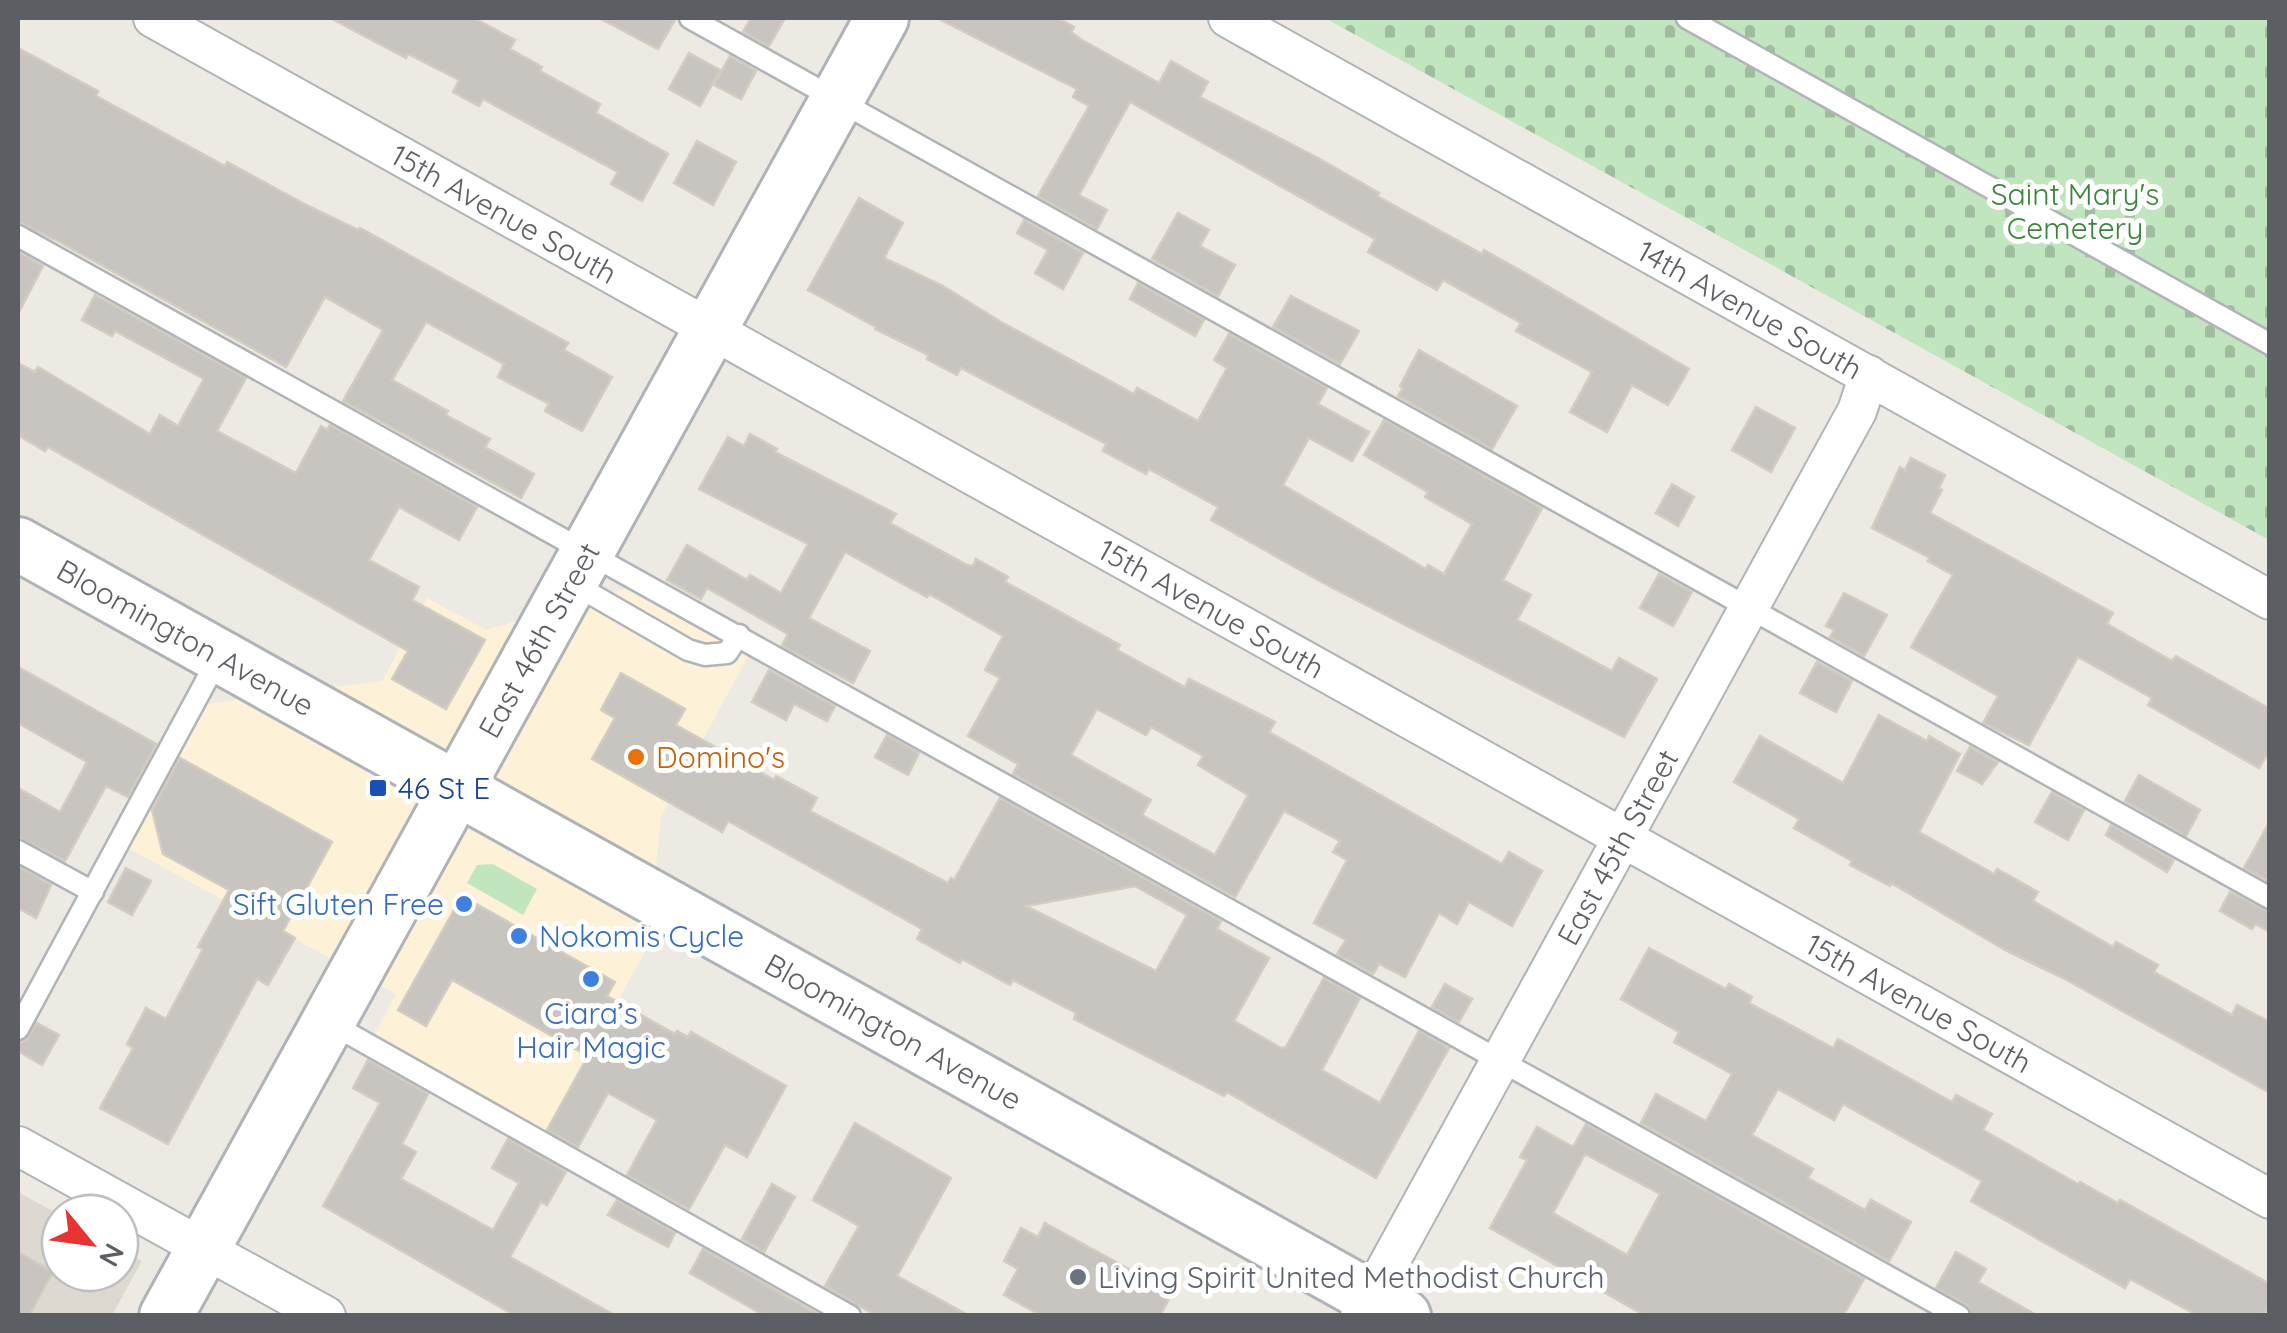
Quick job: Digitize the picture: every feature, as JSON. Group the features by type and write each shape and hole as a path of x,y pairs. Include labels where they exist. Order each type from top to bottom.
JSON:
{"street":[{"name":"15th Avenue South","path":"152,18 2270,1200"},
{"name":"East 46th Street","path":"166,1316 882,18"},
{"name":"14th Avenue South","path":"1228,18 2270,600"},
{"name":"East 45th Street","path":"1378,1309 1499,1062 1857,411 1869,374"},
{"name":"Bloomington Avenue","path":"18,544 458,786 1378,1309"},
{"path":"18,1146 326,1316"}],"lane":[{"path":"690,18 2270,898"},
{"path":"1687,18 2269,343"},
{"path":"18,236 579,566 739,635 1959,1316"},
{"path":"579,566 688,650 705,655 727,653 739,635"},
{"path":"18,1029 220,655"},
{"path":"18,851 93,892"},
{"path":"328,1022 850,1316"}],"shaded area":[{"path":"631,587 751,651 661,817 647,948 538,1146 365,1052 396,994 124,846 201,705 382,681 427,598 486,630"},
{"path":"18,1192 40,1204 40,1293 124,1293 112,1315 18,1315"}],"green space":[{"name":"Saint Mary's Cemetery","path":"1325,18 2269,18 2269,540"},
{"path":"493,864 537,889 523,915 467,883 477,865"}],"building":[{"path":"330,18 474,18 515,40 510,49 542,67 540,71 600,104 596,113 668,154 642,201 611,184 618,172 483,99 479,106 453,92 459,80 408,54 406,58"},
{"path":"599,18 676,18 658,49"},
{"path":"751,18 785,18 769,46 743,32"},
{"path":"937,18 1058,18 1074,27 1071,32 1082,40 1159,83 1171,61 1208,82 1200,97 1318,158 1482,254 1484,250 1689,369 1668,405 1632,385 1607,432 1570,412 1592,372 1516,331 1521,323 1443,280 1437,290 1368,252 1375,239 1130,102 1079,195 1107,210 1097,229 1038,196 1089,106 1073,97 1077,89"},
{"path":"18,48 98,91 96,96 225,166 227,162 308,206 360,228 568,343 564,350 612,377 582,431 545,411 549,404 498,377 504,364 426,322 392,380 448,411 446,415 490,439 485,447 534,474 521,498 343,401 383,330 325,297 286,367 18,222"},
{"path":"689,53 720,70 700,106 669,89"},
{"path":"730,56 756,71 741,99 714,85"},
{"path":"697,141 736,162 713,205 674,183"},
{"path":"859,198 903,223 884,258 943,286 1134,394 1137,388 1198,421 1227,368 1214,360 1229,334 1327,388 1318,404 1369,432 1352,461 1309,438 1283,485 1426,569 1428,565 1444,574 1472,524 1425,497 1428,492 1364,455 1384,420 1542,508 1503,580 1531,595 1517,620 1612,671 1619,658 1657,679 1624,737 1327,585 1211,520 1218,507 1149,469 1146,474 1103,451 1106,444 961,368 957,375 927,359 928,355 808,290"},
{"path":"1178,213 1209,230 1200,246 1235,265 1218,296 1152,259"},
{"path":"1024,220 1083,253 1063,289 1035,273 1048,250 1017,233"},
{"path":"18,251 43,266 18,314"},
{"path":"1138,283 1204,320 1195,336 1130,299"},
{"path":"95,295 246,378 217,431 296,473 321,426 327,430 330,425 477,507 459,540 399,507 369,560 419,587 412,600 485,640 446,709 392,679 408,651 48,447 45,451 18,435 18,363 35,372 38,367 150,434 160,415 178,426 204,379 115,331 112,336 82,320"},
{"path":"1291,296 1359,331 1340,364 1273,327"},
{"path":"1419,350 1517,406 1492,449 1398,396"},
{"path":"1756,407 1795,428 1771,472 1732,450"},
{"path":"750,434 777,449 775,452 896,514 890,523 967,565 973,566 976,559 1008,577 1005,582 1120,645 1117,650 1185,687 1189,679 1275,722 1269,732 1502,864 1509,852 1542,871 1512,926 1469,902 1457,924 1439,913 1405,977 1379,964 1373,974 1337,954 1346,940 1314,923 1347,860 1333,852 1340,841 1284,811 1235,897 1013,774 1018,764 968,736 1000,678 985,670 1003,636 929,594 927,597 845,552 809,618 870,651 853,683 782,646 788,634 707,588 701,599 667,580 687,545 747,580 750,575 781,593 808,544 699,489 728,437 744,446","holes":["1097,709 1146,735 1151,727 1203,756 1198,765 1248,795 1215,855 1142,815 1151,800 1071,755"]},
{"path":"1911,458 1945,475 1930,513 2113,613 2107,624 2172,661 2176,656 2270,709 2270,750 2259,768 2148,705 2152,698 2078,657 2029,745 1983,723 1998,696 1911,647 1953,575 1928,561 1930,558 1872,528 1900,467 1905,470"},
{"path":"1672,484 1694,497 1678,526 1656,513"},
{"path":"1659,574 1692,592 1673,626 1640,608"},
{"path":"1844,593 1887,615 1864,656 1830,637 1834,630 1826,626"},
{"path":"1817,662 1852,681 1836,712 1800,693"},
{"path":"18,667 156,744 128,797 106,786 65,861 18,837 18,788 60,812 87,762 18,723"},
{"path":"769,670 835,706 827,721 794,704 786,720 752,702"},
{"path":"621,673 685,709 676,725 774,780 776,776 817,798 810,811 948,883 951,878 954,880 1000,798 1221,921 1217,929 1269,958 1234,1021 1281,1048 1286,1047 1324,978 1360,998 1322,1070 1380,1103 1419,1031 1449,1048 1376,1178 1227,1092 1224,1096 1074,1019 1076,1013 1013,980 1010,985 962,959 960,963 917,939 922,929 728,821 722,832 592,759 615,718 601,710","holes":["1135,886 1187,915 1156,971 1026,906"]},
{"path":"1879,715 1960,754 1919,832 1994,874 1997,869 2038,892 2033,901 2113,947 2116,942 2158,965 2154,972 2232,1015 2237,1005 2270,1022 2270,1093 2005,950 1891,883 1890,886 1850,865 1852,861 1794,828 1799,819 1734,782 1760,736 1843,783"},
{"path":"887,735 919,753 908,775 875,757"},
{"path":"1970,747 1998,762 1982,784 1957,771"},
{"path":"180,758 332,842 283,931 295,938 268,985 257,979 168,1144 100,1108 133,1048 127,1044 146,1008 166,1019 229,890 163,854 152,810"},
{"path":"2139,775 2200,810 2186,836 2125,801"},
{"path":"2052,792 2084,810 2068,840 2035,822"},
{"path":"2270,821 2270,882 2244,868"},
{"path":"2111,825 2174,860 2167,872 2106,835"},
{"path":"18,866 51,885 36,918 18,908"},
{"path":"126,868 151,881 132,915 108,902"},
{"path":"2230,892 2270,912 2270,932 2255,924 2252,929 2220,911"},
{"path":"462,896 615,982 607,996 675,1034 677,1031 688,1037 691,1032 786,1086 747,1157 725,1145 689,1209 627,1175 657,1120 608,1093 578,1147 547,1130 588,1056 452,980 426,1026 398,1010"},
{"path":"1649,948 1726,989 1729,984 1752,997 1749,1003 1833,1048 1838,1039 1952,1102 1956,1095 1992,1114 1983,1130 2078,1184 2118,1203 2120,1200 2270,1284 2270,1303 2263,1316 2197,1315 2130,1279 2125,1288 1971,1201 1982,1181 1843,1104 1834,1120 1778,1089 1752,1135 1813,1169 1808,1178 1865,1210 1871,1200 1911,1222 1889,1261 1641,1123 1656,1094 1706,1121 1732,1074 1674,1042 1679,1032 1621,999"},
{"path":"1445,984 1472,999 1459,1022 1432,1007"},
{"path":"37,1023 59,1035 42,1065 18,1051 18,1043 26,1040"},
{"path":"368,1060 428,1094 402,1144 416,1152 401,1179 493,1230 519,1183 492,1168 508,1139 566,1172 547,1205 541,1202 510,1257 616,1316 516,1316 323,1206 380,1103 353,1088"},
{"path":"855,1123 951,1178 897,1276 970,1316 877,1316 825,1286 859,1226 813,1200"},
{"path":"1586,1124 1864,1279 1843,1316 1646,1316 1490,1228 1527,1160 1520,1157 1537,1127 1573,1147","holes":["1585,1154 1660,1194 1627,1255 1553,1213"]},
{"path":"772,1184 795,1197 764,1252 742,1239"},
{"path":"617,1200 675,1233 668,1247 608,1215"},
{"name":"Living Spirit United Methodist Church","path":"1045,1223 1172,1293 1160,1316 1042,1316 1004,1295 1018,1269 1004,1261 1021,1228 1038,1237"},
{"path":"703,1249 821,1316 765,1316 690,1273"},
{"path":"18,1252 40,1265 42,1293 29,1316 18,1316"},
{"path":"1956,1252 1986,1269 1978,1282 2038,1316 1973,1316 1966,1305 1936,1288"}],"place":[{"name":"Domino's","path":"636,757"},
{"name":"46 St E","path":"378,788"},
{"name":"Sift Gluten Free","path":"464,904"},
{"name":"Nokomis Cycle","path":"519,936"},
{"name":"Ciara’s Hair Magic","path":"591,979"},
{"name":"Living Spirit United Methodist Church","path":"1078,1277"}]}
